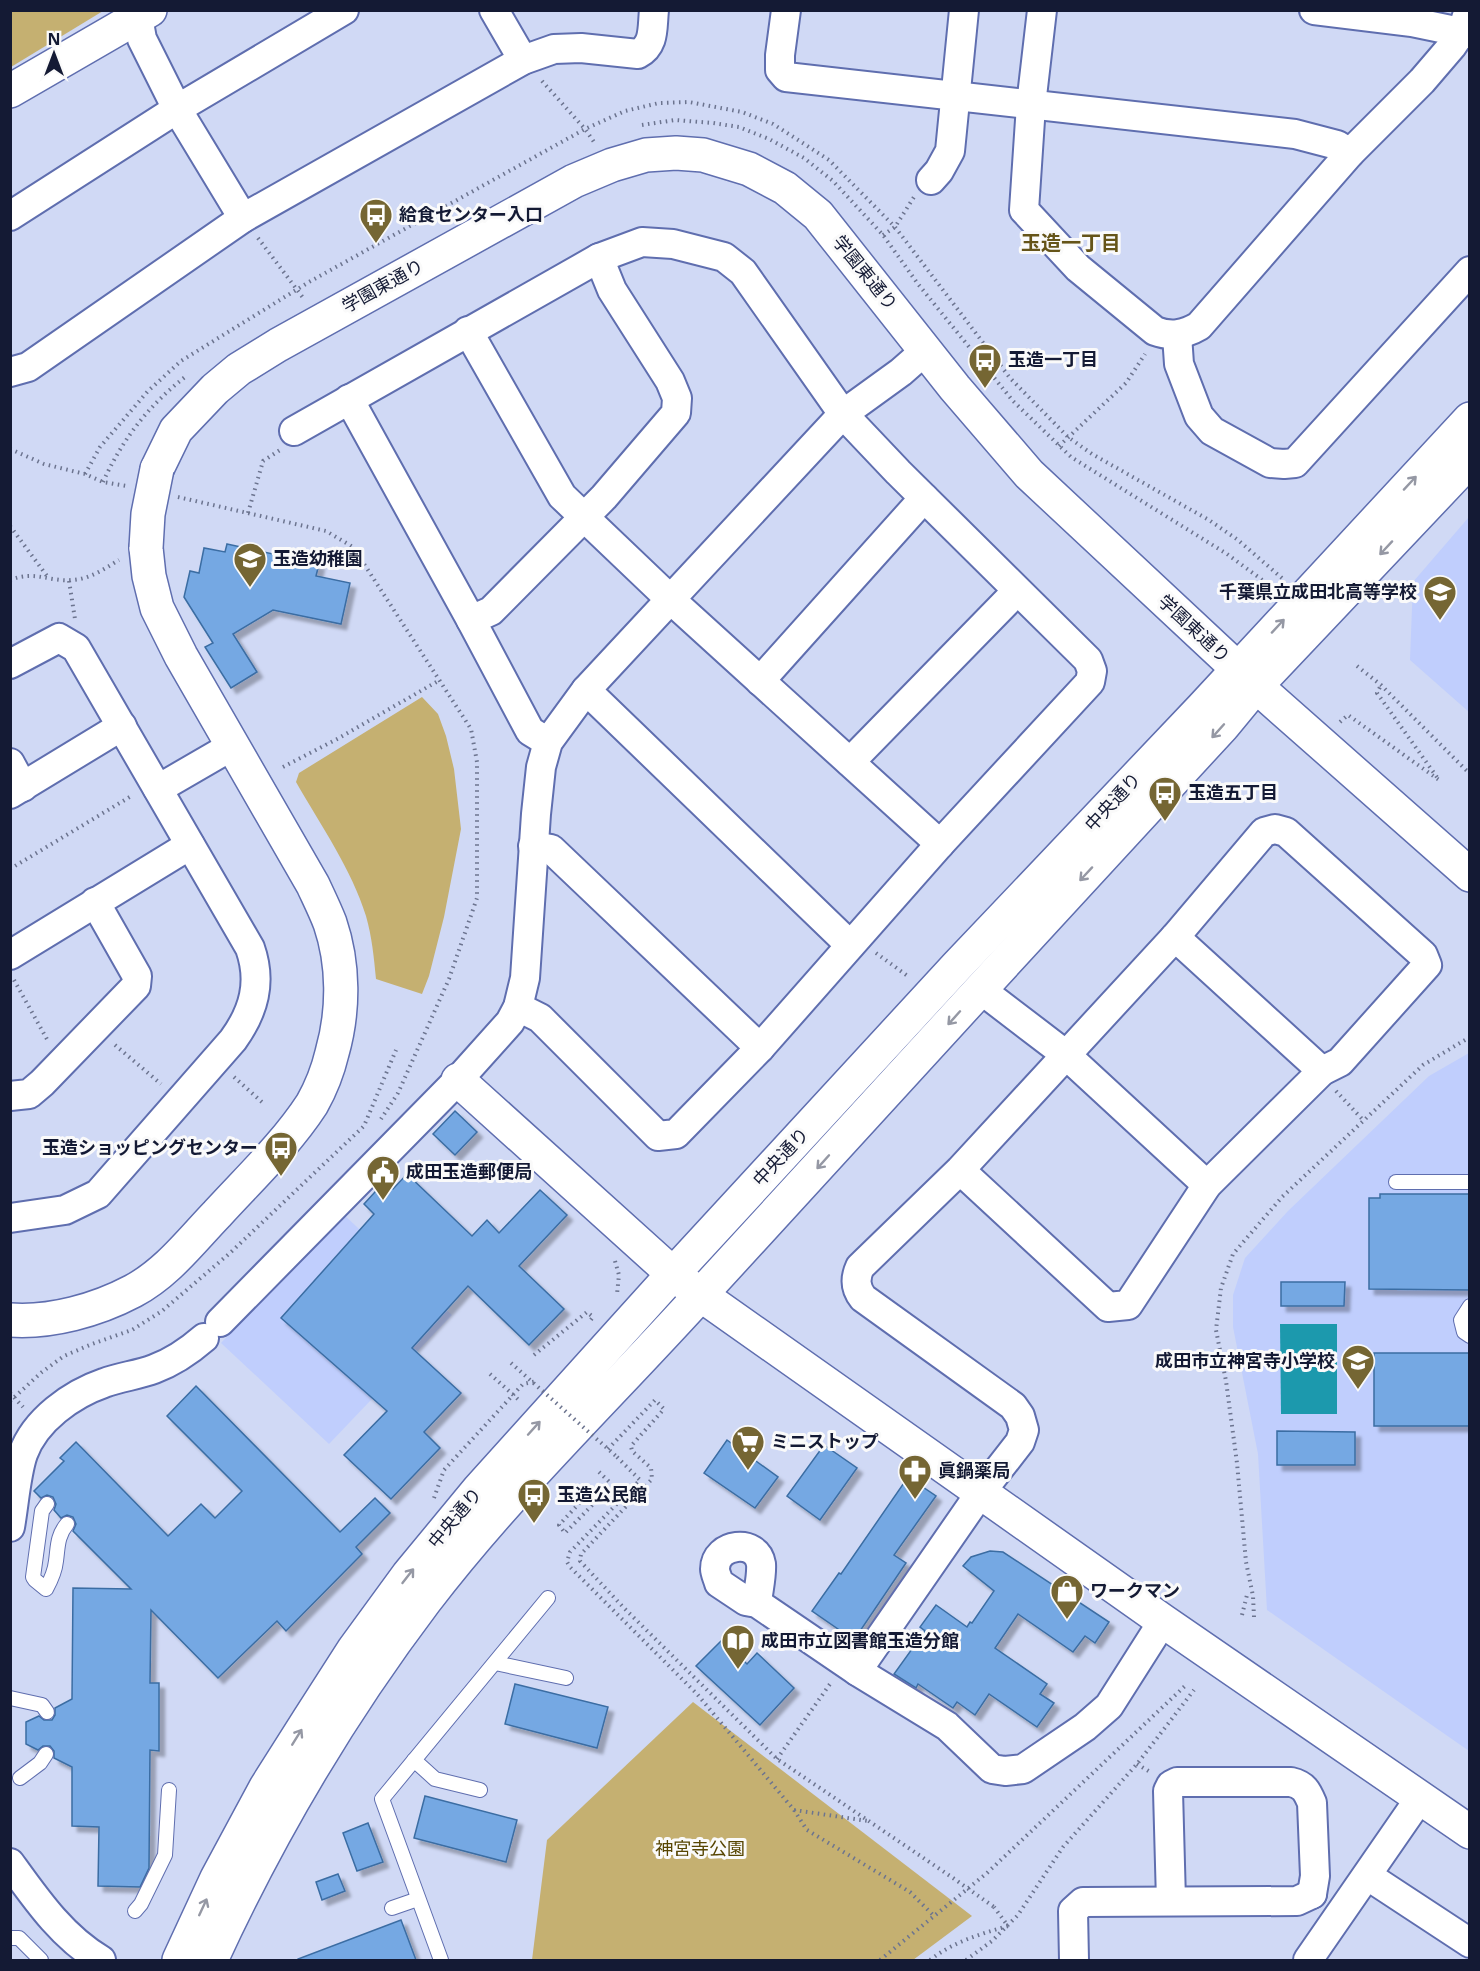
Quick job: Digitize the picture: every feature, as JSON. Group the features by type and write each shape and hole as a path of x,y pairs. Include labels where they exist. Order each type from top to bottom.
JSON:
{"street":[{"path":"10,216 177,109 344,10"},
{"path":"494,10 523,60"},
{"path":"10,372 28,367 243,218 523,60 554,49 581,48 638,54 646,50 650,43 654,10"},
{"path":"786,10 780,55 780,70 786,77 1295,134 1337,145 1350,153"},
{"path":"931,180 950,151 964,10"},
{"path":"1042,10 1031,105 1023,210 1078,268 1166,333 1199,416 1212,431 1270,463 1295,463 1470,271"},
{"path":"1314,10 1412,22 1467,25"},
{"path":"144,14 142,39 177,109 243,218"},
{"path":"10,91 144,14"},
{"path":"1166,333 1187,333 1199,326 1350,153 1422,81 1467,25"},
{"name":"学園東通り","path":"10,1320 49,1319 105,1304 134,1291 164,1270 258,1170 312,1103 333,1052 338,1026 341,986 338,955 330,923 313,885 181,656 157,608 149,576 137,552 148,514 153,484 176,430 215,389 239,369 278,345 573,181 612,165 646,155 676,153 703,155 749,169 785,188 818,215 955,388 1029,474 1246,677 1470,875"},
{"path":"294,431 599,258 642,242 673,244 724,257 743,272 843,414 924,498 1088,660 1092,671 1090,682 940,844 760,1048 676,1134 658,1136 540,1018 518,1008"},
{"path":"471,620 491,611 585,517 676,413 676,398 670,381 612,290 599,258"},
{"path":"468,331 562,496 670,599 940,844"},
{"path":"10,1527 23,1453 38,1428 59,1407 80,1393 105,1382 154,1369 188,1352 459,1080 510,1022 518,1008 525,978 533,846 541,767 548,742 586,690 843,414 901,372 926,350"},
{"path":"349,399 530,731 548,742"},
{"name":"中央通り","path":"179,1960 217,1878 266,1787 354,1649 408,1575 479,1489 673,1274 969,978 1246,677 1470,418"},
{"name":"中央通り","path":"1246,677 1470,460"},
{"path":"760,681 924,498"},
{"path":"850,762 1017,591"},
{"path":"10,664 59,638 76,648 250,948 255,962 255,990 251,1011 239,1032 98,1194 65,1210 10,1218"},
{"path":"586,690 853,942"},
{"path":"15,781 122,726"},
{"path":"156,786 232,747"},
{"path":"856,1671 981,1492 1020,1442 1023,1430 1020,1416 1007,1401 863,1298 856,1283 860,1267 960,1170 1175,937 1264,832 1275,829 1286,832 1424,955 1427,965 1360,1042 1340,1062 1322,1071 1207,1185 1128,1305 1108,1307 960,1170"},
{"path":"10,955 190,844"},
{"path":"533,846 551,849 760,1048"},
{"path":"10,1096 29,1094 136,986 137,976 95,902"},
{"path":"1175,937 1322,1071"},
{"path":"969,978 1065,1054 1207,1185"},
{"name":"中央通り","path":"211,1960 242,1892 292,1801 362,1692 426,1601 505,1505 701,1295 969,978"},
{"path":"459,1080 673,1274 701,1295 1163,1621 1470,1832"},
{"path":"757,1603 856,1671 947,1726 992,1769 1005,1772 1023,1770 1085,1727 1109,1706 1163,1621"},
{"path":"1171,1901 1168,1791 1171,1785 1177,1782 1291,1782 1301,1784 1308,1792 1312,1803 1315,1876 1312,1894"},
{"path":"1308,1960 1420,1798"},
{"path":"10,1863 49,1915 82,1949 101,1960"},
{"path":"1368,1876 1470,1943"},
{"path":"1312,1894 1339,1916"},
{"path":"1074,1960 1073,1911 1083,1902 1297,1901 1312,1894"}],"lane":[{"path":"1396,1182 1470,1182"},
{"path":"1470,1306 1461,1320 1464,1332 1470,1336"},
{"path":"47,1504 42,1511 33,1576 46,1589 56,1563 58,1537 67,1524"},
{"path":"441,1960 382,1799 548,1598"},
{"path":"495,1662 566,1678"},
{"path":"10,1698 42,1705 47,1712"},
{"path":"20,1778 40,1763 46,1754"},
{"path":"414,1760 435,1779 480,1790"},
{"path":"135,1911 141,1904 165,1855 169,1790"},
{"path":"392,1908 418,1899"},
{"path":"10,1938 19,1938 41,1960"}],"path":[{"path":"523,60 594,142"},
{"path":"86,474 100,447 148,391 181,361 309,282 585,129 625,111 659,103 689,102 742,112 773,124 829,160 896,227 1010,378 1068,437 1092,454 1209,520 1238,540 1283,579"},
{"path":"639,127 675,120 739,127 769,138 804,158 833,181 883,235 918,284 1013,401 1071,458 1227,554 1265,582"},
{"path":"584,148 603,139"},
{"path":"883,235 896,227 919,189 931,180"},
{"path":"243,218 307,304"},
{"path":"1059,446 1126,383 1148,350 1166,333"},
{"path":"103,482 116,454 134,427 162,395 187,376"},
{"path":"10,449 44,464 86,474 103,482 153,484 248,513 326,531 353,547 471,729 477,762 477,898 449,979 398,1093 379,1122"},
{"path":"248,513 263,461"},
{"path":"10,526 48,577"},
{"path":"10,580 38,575 69,581 86,578 137,552"},
{"path":"59,638 76,626 69,581"},
{"path":"1357,666 1381,685 1470,774"},
{"path":"283,767 339,738 438,681"},
{"path":"1340,722 1348,715 1439,780 1377,693 1381,685"},
{"path":"10,869 156,786"},
{"path":"853,942 909,978"},
{"path":"10,975 49,1043 64,1060"},
{"path":"95,1028 180,1100"},
{"path":"1254,1617 1253,1596 1246,1562 1238,1463 1216,1330 1221,1288 1233,1254 1282,1197 1424,1065 1470,1037"},
{"path":"215,1060 264,1104"},
{"path":"1322,1071 1328,1082 1364,1121"},
{"path":"613,1256 618,1275 618,1292 614,1300"},
{"path":"534,1355 587,1312 593,1317 586,1326"},
{"path":"511,1363 640,1480 570,1552 567,1562 697,1694 794,1810 807,1830 910,1892 934,1916"},
{"path":"490,1374 524,1405"},
{"path":"433,1500 444,1470 523,1384 541,1380"},
{"path":"10,1393 23,1407"},
{"path":"608,1449 655,1400 663,1409 631,1446 632,1451 651,1468 652,1479 581,1554 580,1561 624,1608 777,1759 954,1878 994,1907 1008,1926"},
{"path":"599,1472 627,1505"},
{"path":"577,1486 587,1495 559,1525 565,1533 608,1489 622,1498"},
{"path":"1242,1615 1247,1595"},
{"path":"777,1759 835,1677 856,1671"},
{"path":"880,1960 987,1873 1187,1684"},
{"path":"966,1960 1008,1926 1037,1888 1062,1847 1137,1764 1194,1690"},
{"path":"1137,1764 1158,1776"},
{"path":"794,1810 868,1821"},
{"path":"930,1960 952,1945 1008,1926"}],"shaded area":[{"name":"千葉県立成田北高等学校","path":"1469,517 1469,712 1410,660 1413,582"},
{"name":"成田市立神宮寺小学校","path":"1469,1053 1469,1751 1267,1610 1258,1454 1233,1327 1233,1295 1245,1258 1288,1211 1429,1076"},
{"path":"343,1214 452,1315 329,1444 221,1343"},
{"path":"1280,1324 1337,1324 1337,1414 1281,1414"}],"green space":[{"path":"11,10 103,10 103,11 11,67"},
{"path":"422,697 438,714 446,736 454,769 461,829 444,917 422,994 376,979 370,932 360,899 335,848 296,782 299,773"},
{"name":"神宮寺公園","path":"693,1702 972,1916 913,1960 532,1960 547,1840"}],"building":[{"path":"227,544 319,564 316,576 350,583 341,624 273,610 233,634 257,672 231,688 205,647 213,643 184,597 190,571 199,573 204,548 225,552"},
{"path":"455,1111 477,1132 455,1155 433,1134"},
{"path":"407,1174 472,1236 487,1220 499,1233 540,1190 567,1215 519,1266 564,1309 529,1345 468,1286 412,1348 461,1393 424,1432 440,1448 391,1499 344,1455 387,1411 281,1318 374,1214 364,1204 385,1181 393,1189"},
{"path":"1380,1194 1470,1194 1470,1290 1369,1289 1369,1198 1380,1198"},
{"path":"1281,1282 1345,1282 1344,1306 1281,1306"},
{"path":"1374,1353 1470,1353 1470,1426 1374,1426"},
{"path":"196,1386 340,1532 375,1498 390,1513 356,1547 362,1554 286,1631 277,1621 218,1678 151,1610 150,1683 159,1683 159,1751 150,1750 149,1868 140,1887 98,1886 99,1827 72,1826 72,1767 54,1758 54,1751 50,1746 43,1746 38,1750 26,1744 26,1722 39,1716 44,1720 52,1720 55,1708 72,1699 73,1588 131,1589 73,1531 76,1524 73,1517 67,1515 61,1518 54,1510 56,1504 53,1497 47,1495 41,1498 34,1491 64,1461 60,1458 76,1442 168,1536 201,1504 215,1518 242,1491 167,1416"},
{"path":"1277,1431 1355,1432 1355,1465 1277,1465"},
{"path":"727,1440 778,1477 755,1508 704,1473"},
{"path":"824,1445 857,1468 820,1520 787,1496"},
{"path":"908,1477 936,1496 894,1555 906,1563 854,1640 812,1611 839,1573 841,1574"},
{"path":"990,1551 1003,1552 1109,1622 1095,1643 1085,1636 1073,1652 1018,1614 995,1648 1047,1684 1040,1694 1054,1703 1037,1727 989,1694 975,1715 957,1702 953,1708 918,1684 916,1688 894,1674 925,1631 920,1627 936,1605 967,1627 970,1622 972,1623 994,1591 963,1566 971,1557"},
{"path":"722,1640 747,1664 757,1653 794,1688 760,1725 696,1666"},
{"path":"515,1684 608,1707 597,1748 505,1724"},
{"path":"425,1796 517,1820 506,1862 414,1838"},
{"path":"368,1823 383,1862 357,1871 343,1833"},
{"path":"338,1874 345,1891 322,1900 316,1882"},
{"path":"401,1920 416,1960 298,1960 298,1959"}],"place":[{"name":"給食センター入口","path":"376,244"},
{"name":"玉造一丁目","path":"985,389"},
{"name":"玉造幼稚園","path":"250,588"},
{"name":"千葉県立成田北高等学校","path":"1440,621"},
{"name":"玉造五丁目","path":"1165,822"},
{"name":"玉造ショッピングセンター","path":"281,1177"},
{"name":"成田玉造郵便局","path":"383,1201"},
{"name":"成田市立神宮寺小学校","path":"1358,1390"},
{"name":"ミニストップ","path":"748,1471"},
{"name":"眞鍋薬局","path":"915,1500"},
{"name":"玉造公民館","path":"534,1524"},
{"name":"ワークマン","path":"1067,1620"},
{"name":"成田市立図書館玉造分館","path":"738,1670"}],"district":[{"name":"玉造一丁目","path":"1071,243"}]}
